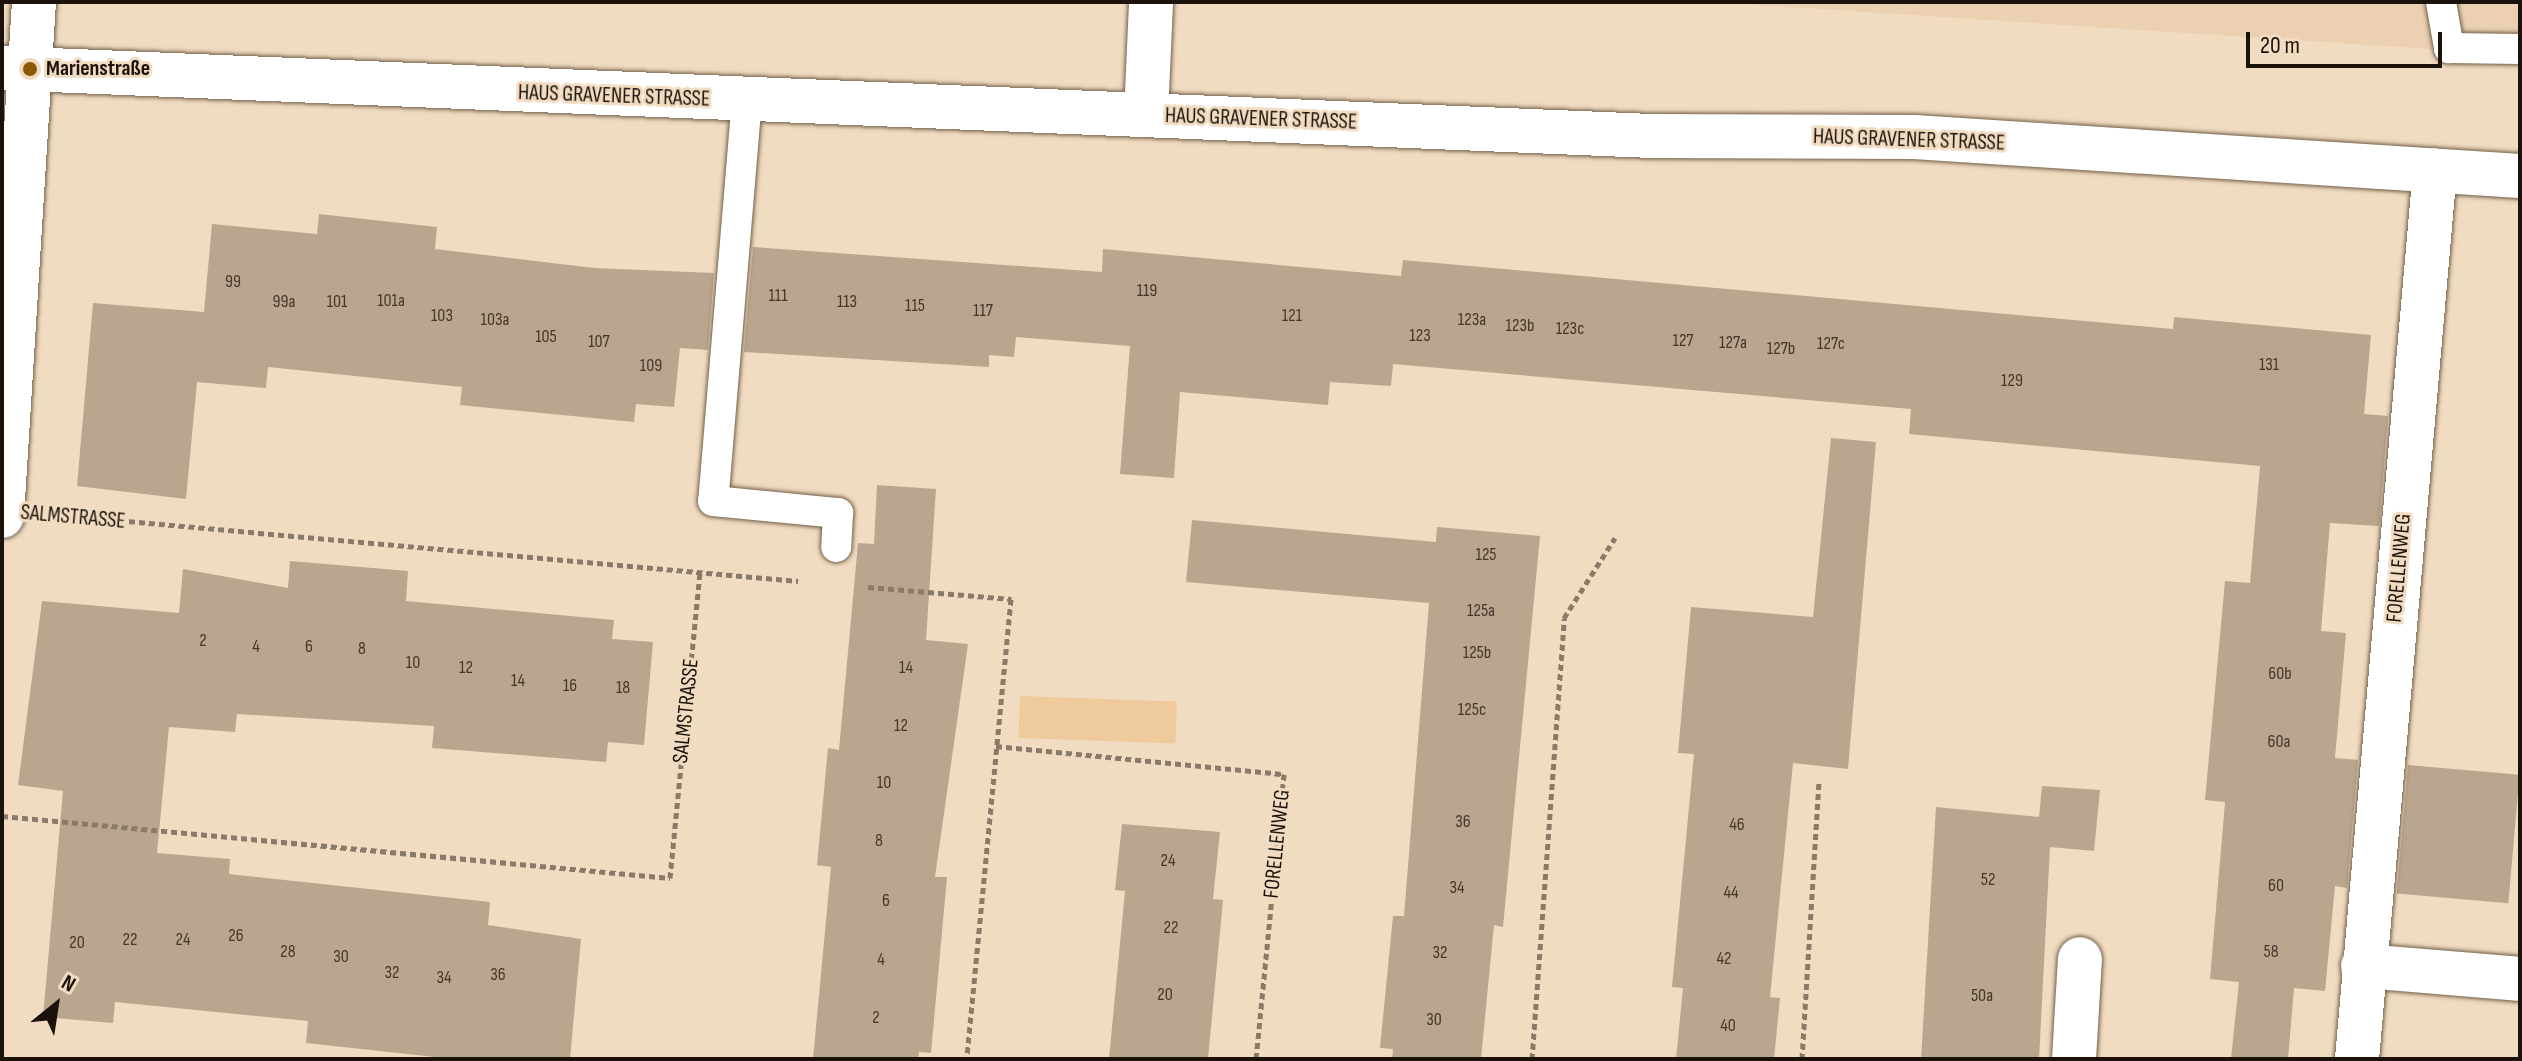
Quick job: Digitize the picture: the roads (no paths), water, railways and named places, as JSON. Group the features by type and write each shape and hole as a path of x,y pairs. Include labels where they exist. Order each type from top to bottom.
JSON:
{"street":[{"path":"16,68 34,2"},
{"path":"1146,114 1151,2"},
{"name":"HAUS GRAVENER STRASSE","path":"16,68 1652,136 1914,137 2520,176"},
{"name":"SALMSTRASSE","path":"2,513 16,68"},
{"name":"FORELLENWEG","path":"2357,1059 2435,170"},
{"path":"2074,1059 2080,959"},
{"path":"2363,966 2520,979"}],"lane":[{"path":"2441,2 2449,48 2520,49"},
{"path":"747,99 713,501 838,513 836,547"}],"place":[{"name":"Marienstraße","path":"30,69"}]}
